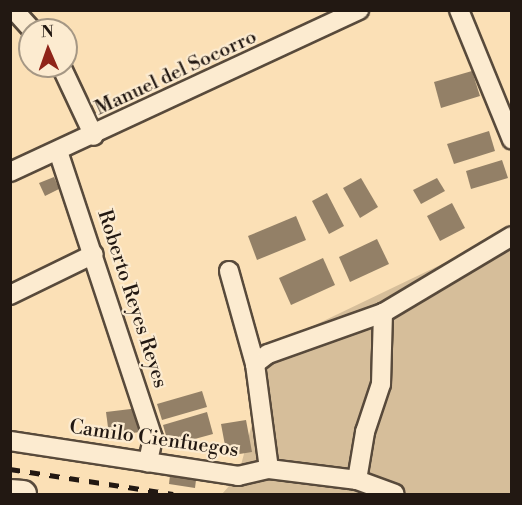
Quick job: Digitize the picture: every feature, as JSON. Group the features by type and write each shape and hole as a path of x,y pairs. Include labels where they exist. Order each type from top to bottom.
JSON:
{"main road":[{"path":"10,493 23,495"}],"street":[{"name":"Manuel del Socorro","path":"10,172 94,136 359,10"},
{"path":"459,10 512,140"},
{"path":"67,78 94,136"},
{"name":"Roberto Reyes Reyes","path":"58,151 94,254 153,438 148,462"},
{"path":"255,364 268,354 383,313 512,236"},
{"path":"10,295 94,254"},
{"path":"229,272 255,364 269,469"},
{"path":"357,480 365,432 381,384 383,313"},
{"name":"Camilo Cienfuegos","path":"10,441 238,476 269,469 357,480 395,495"}],"shaded area":[{"path":"511,231 511,494 222,494 238,476 255,413 263,350"}],"building":[{"path":"472,71 480,96 441,108 434,82"},
{"path":"489,131 495,151 454,164 447,144"},
{"path":"502,160 508,178 471,189 466,171"},
{"path":"54,177 59,189 45,196 39,183"},
{"path":"361,178 378,207 360,218 343,188"},
{"path":"437,178 445,191 421,204 413,190"},
{"path":"327,193 344,226 329,234 312,201"},
{"path":"452,203 465,228 440,241 427,216"},
{"path":"296,216 306,240 257,260 248,236"},
{"path":"377,239 389,264 350,282 339,257"},
{"path":"323,258 335,285 291,305 279,278"},
{"path":"202,391 207,407 162,420 157,404"},
{"path":"139,408 142,432 109,435 106,412"},
{"path":"207,412 213,434 169,446 163,425"},
{"path":"246,420 252,452 227,456 221,424"},
{"path":"170,475 196,480 195,488 169,484"}],"railway":[{"path":"10,469 173,494"}]}
